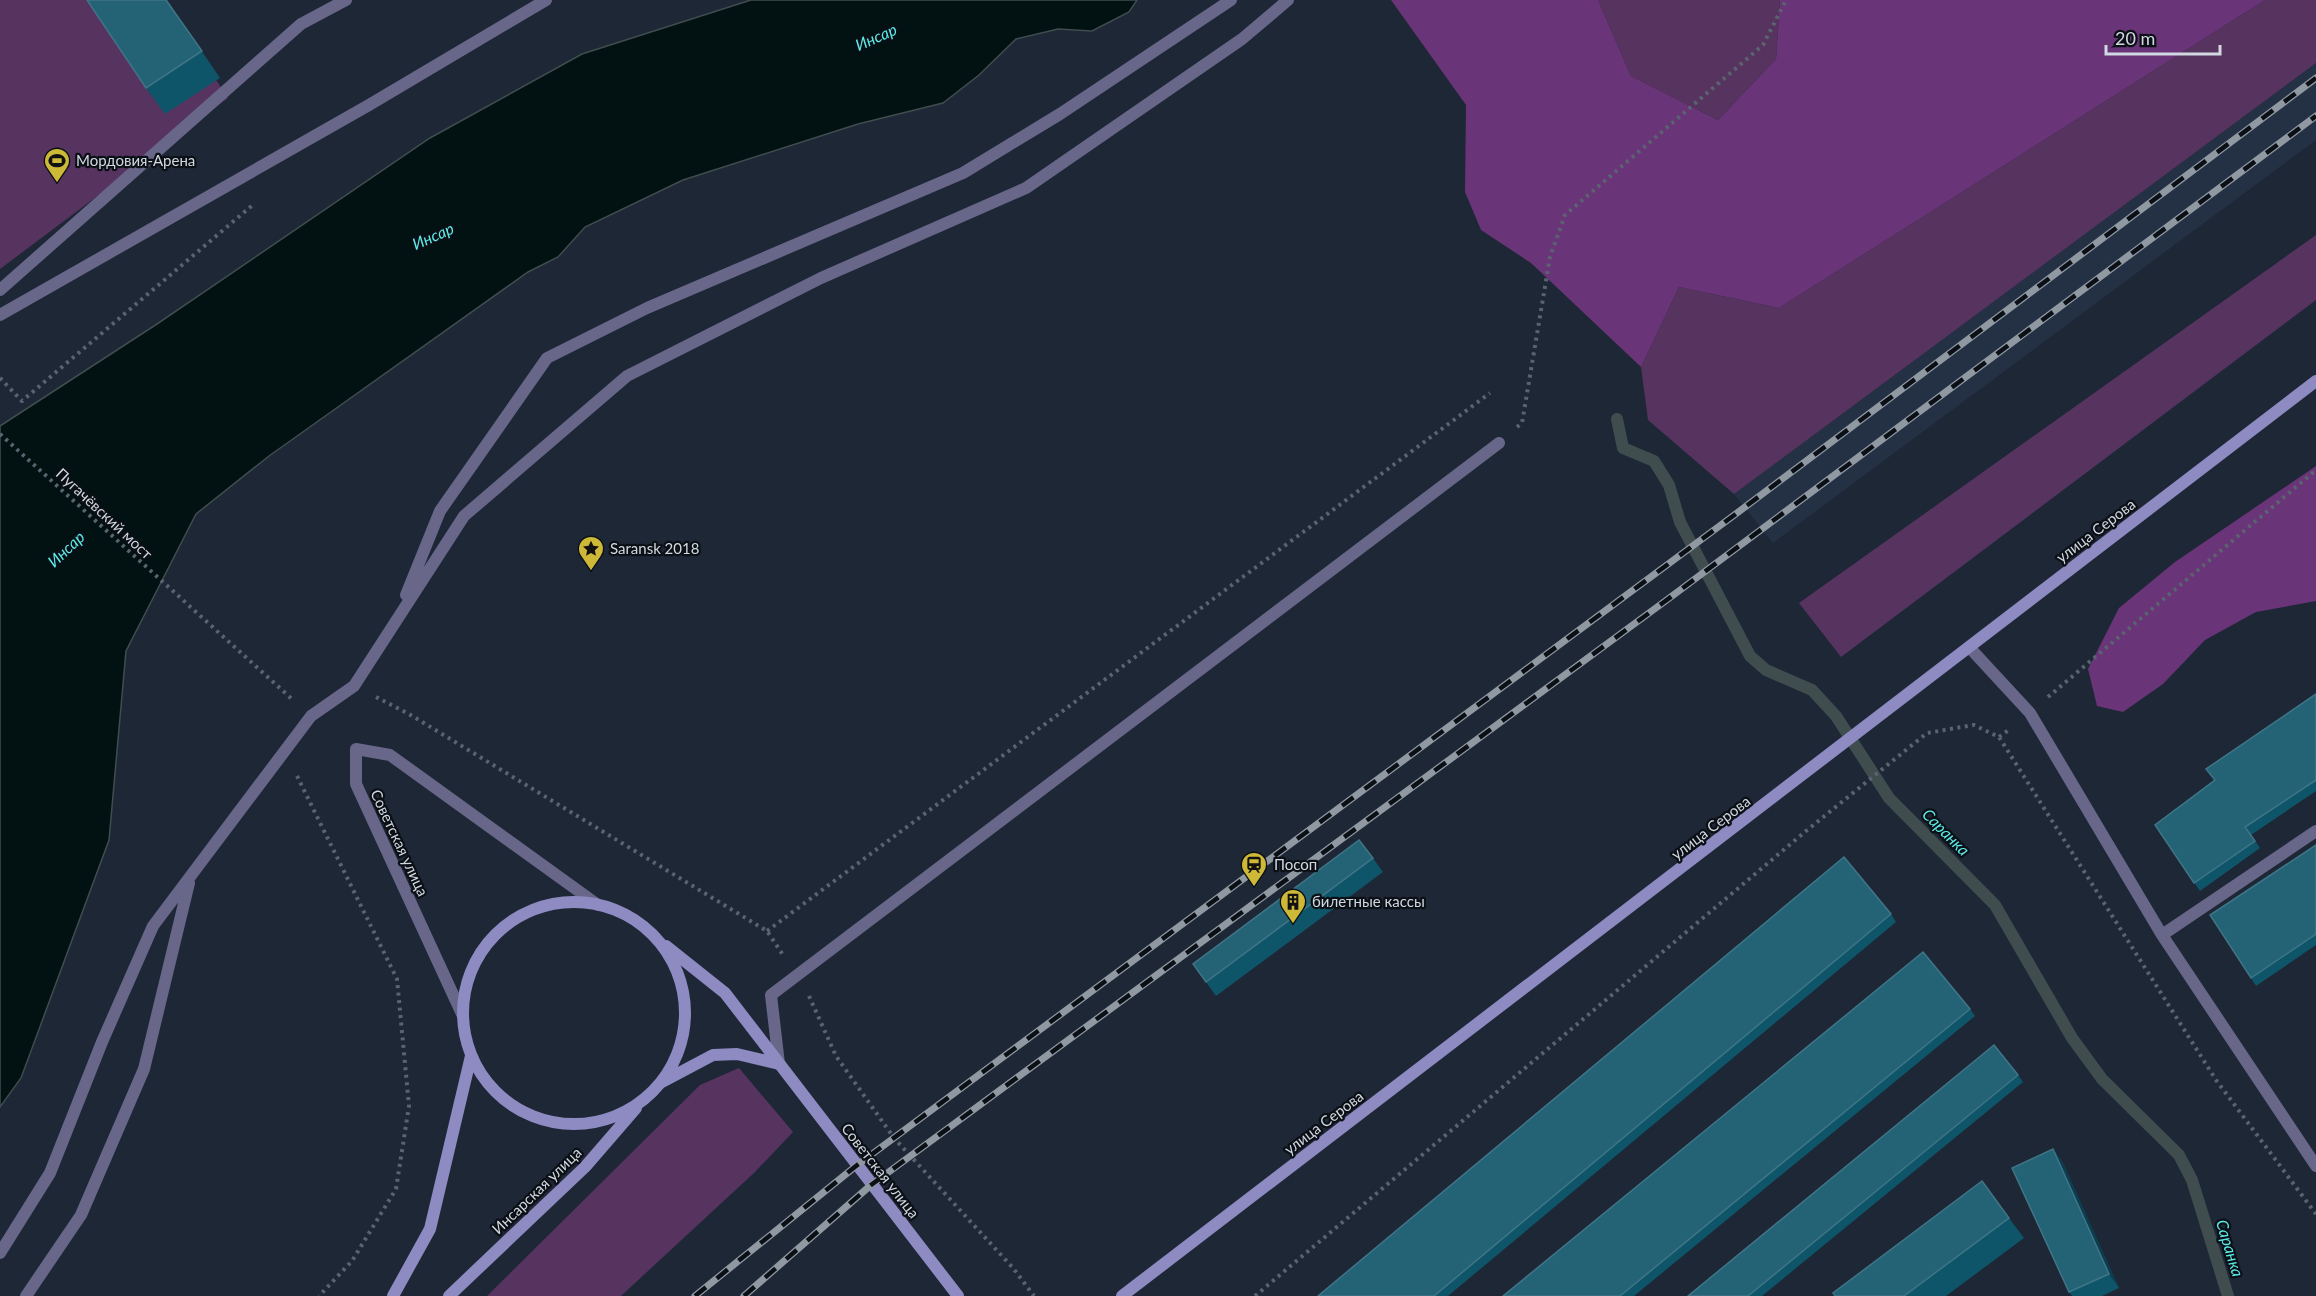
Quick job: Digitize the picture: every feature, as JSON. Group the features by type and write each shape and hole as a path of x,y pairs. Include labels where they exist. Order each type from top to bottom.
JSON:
{"street":[{"path":"0,290 301,24 346,0"},
{"path":"0,315 369,105 546,0"},
{"path":"395,622 440,511 547,358 647,308 963,173 1060,114 1231,0"},
{"path":"0,1253 50,1173 102,1042 153,926 311,716 354,686 464,516 627,376 821,278 1026,188 1242,39 1288,0"},
{"name":"улица Серова","path":"1122,1296 1779,795 1899,700 2316,381"},
{"path":"661,1083 675,1060 684,1028 684,996 674,965 655,938 629,917 598,905 565,903 543,907 532,910 504,926 481,951 467,981 462,1014 471,1056 488,1084 513,1107 544,1121 578,1125 611,1118 641,1102 661,1083 712,1055 737,1054 779,1064 771,995 1499,443"},
{"path":"1969,647 2030,713 2163,935 2316,1166"},
{"name":"Советская улица","path":"462,1014 356,784 356,749 390,755 598,905"},
{"path":"2163,935 2316,831"},
{"path":"26,1296 81,1215 144,1069 191,876"},
{"name":"Советская улица","path":"655,938 726,993 958,1296"},
{"path":"393,1296 430,1228 471,1056"},
{"name":"Инсарская улица","path":"449,1296 585,1167 641,1102"}],"path":[{"path":"1499,443 1521,423 1550,257 1565,215 1763,45 1786,0"},
{"path":"0,378 22,401 262,196"},
{"path":"768,931 1490,393"},
{"name":"Пугачёвский мост","path":"0,434 192,612 311,716"},
{"path":"1999,737 2316,470"},
{"path":"1255,1296 1806,831 1927,733 1974,725 1999,737 2216,1080 2316,1214"},
{"path":"285,751 397,979 409,1106 396,1189 352,1261 319,1296"}],"shaded area":[{"name":"Мордовия-Арена","path":"0,0 164,0 228,98 0,269"},
{"path":"1391,0 1598,0 1631,76 1718,120 1776,59 1780,0 2265,0 1779,308 1679,287 1641,367 1531,263 1481,230 1465,192 1466,105"},
{"path":"1598,0 1780,0 1776,59 1718,120 1631,76"},
{"path":"2265,0 2316,0 2316,63 1734,494 1648,420 1641,367 1679,287 1779,308"},
{"path":"2316,63 2316,140 1773,543 1734,494"},
{"path":"2316,235 2316,300 1841,657 1799,603"},
{"path":"2316,466 2316,601 2256,612 2205,640 2163,684 2123,712 2097,706 2088,669 2119,608 2175,562"},
{"path":"739,1068 793,1132 755,1172 621,1296 487,1296 700,1085"}],"water":[{"name":"Инсар","path":"751,0 1137,0 1129,12 1092,31 1058,29 1016,39 979,75 943,103 858,124 683,180 585,227 558,257 528,272 269,456 196,514 126,651 109,840 21,1078 0,1107 0,426 157,324 430,138 582,54"}],"building":[{"path":"87,0 166,0 202,51 146,88"},
{"path":"2316,694 2316,780 2245,827 2255,841 2194,883 2155,825 2215,780 2206,769"},
{"path":"1359,840 1373,858 1206,982 1193,964"},
{"path":"2316,845 2316,934 2251,978 2210,915"},
{"path":"1844,857 1891,914 1434,1296 1318,1296"},
{"path":"1923,952 1970,1009 1620,1296 1503,1296"},
{"path":"1994,1045 2018,1075 1748,1296 1688,1296"},
{"path":"2053,1149 2109,1274 2069,1292 2012,1168"},
{"path":"1982,1181 2009,1218 1904,1296 1835,1296 1833,1293"}],"waterway":[{"name":"Саранка","path":"1617,419 1623,448 1654,461 1669,485 1680,522 1750,656 1766,670 1812,690 1836,716 1889,798 1995,905 2072,1038 2102,1079 2179,1155 2192,1180 2228,1296"}],"railway":[{"path":"695,1296 856,1166 1733,516 2316,78"},
{"path":"744,1296 871,1185 1664,602 2316,116"}],"place":[{"name":"Мордовия-Арена","path":"57,184"},
{"name":"Saransk 2018","path":"591,572"},
{"name":"Посоп","path":"1254,888"},
{"name":"билетные кассы","path":"1293,925"}]}
